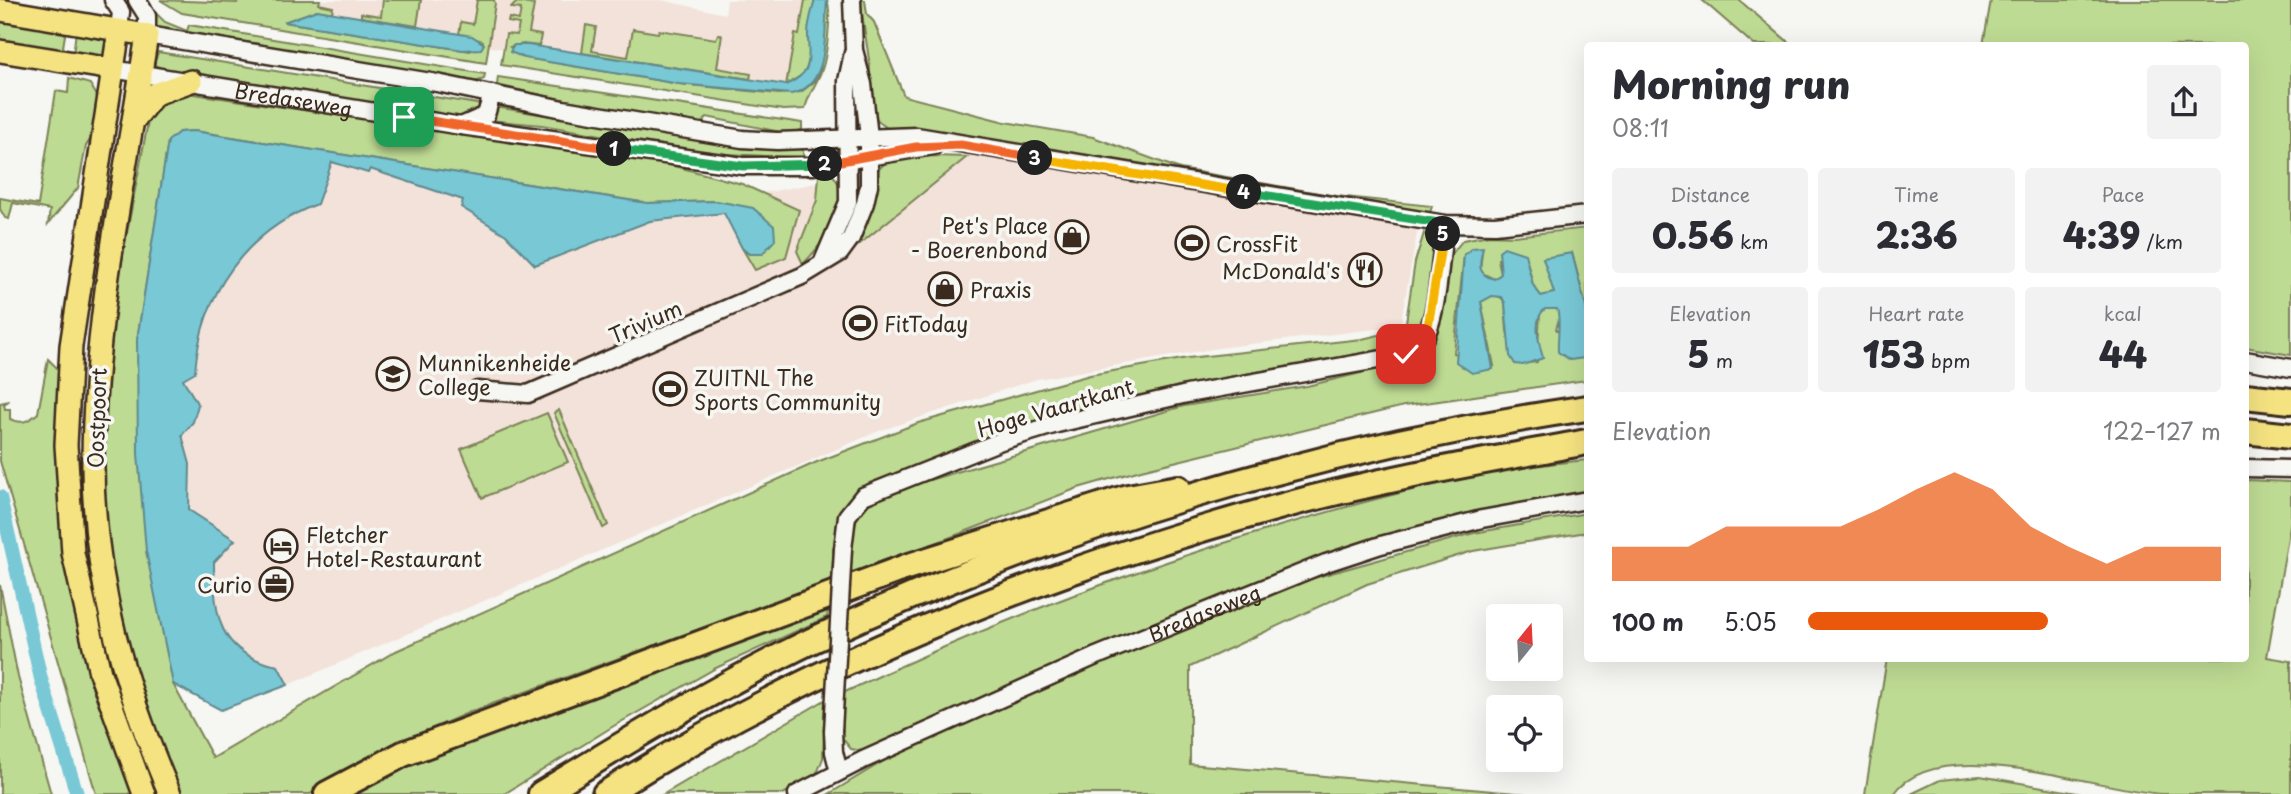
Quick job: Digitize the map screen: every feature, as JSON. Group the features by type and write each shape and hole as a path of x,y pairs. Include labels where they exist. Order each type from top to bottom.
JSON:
{"highway":[{"path":"2249,396 2291,401"},
{"path":"327,794 402,754 906,567 1128,497 1285,469 1492,422 1584,408"},
{"path":"2249,431 2291,436"},
{"path":"605,794 638,773 805,684 984,605 1074,572 1289,504 1439,469 1584,443"},
{"path":"541,794 665,718 811,642 944,584 1074,534 1285,469"}],"main road":[{"name":"Bredaseweg","path":"0,10 146,35"},
{"name":"Oostpoort","path":"119,30 70,357 66,445 73,553 100,673 144,794"},
{"name":"Oostpoort","path":"146,35 102,311 93,463 99,543 110,611 123,666 170,794"},
{"name":"Bredaseweg","path":"0,51 113,69"},
{"path":"132,123 155,94 191,81"}],"street":[{"path":"113,0 121,12 119,30"},
{"path":"137,0 146,16 146,35"},
{"path":"822,261 845,213 850,160 847,81 854,50 852,0"},
{"name":"Bredaseweg","path":"146,35 742,139 778,142 917,136 1445,224 1495,225 1584,215"},
{"name":"Trivium","path":"477,390 528,394 802,276 822,261 840,253 859,221 869,185 869,137 863,83 854,50"},
{"name":"Bredaseweg","path":"113,69 461,126 743,166 799,167 916,147 961,145"},
{"path":"461,126 486,115 492,94"},
{"name":"Hoge Vaartkant","path":"839,772 834,752 834,731 843,549 847,516 863,496 1010,438 1058,424 1187,394 1406,354 1422,342 1430,323 1445,224"},
{"path":"2249,361 2291,368"},
{"path":"2249,468 2291,469"},
{"name":"Bredaseweg","path":"797,794 839,772 1094,657 1326,563 1381,545 1482,519 1584,501"}],"shaded area":[{"path":"172,0 661,0 725,14 727,0 816,0 794,88 692,80 299,15 285,20"},
{"path":"203,141 673,210 965,155 1418,228 1400,326 1218,348 1037,379 879,431 288,685 221,710 161,386"}],"green space":[{"path":"142,0 165,22 187,31 189,25 485,74 484,79 475,82 153,26"},
{"path":"160,0 237,3 238,0 320,0 319,4 333,7 332,13 317,10 284,22 470,51 483,45 483,41 459,34 461,22 473,24 477,0 494,0 495,3 486,63 182,13"},
{"path":"383,0 421,0 417,26 361,17 361,13 381,16"},
{"path":"805,0 815,0 808,35 810,57 805,73 786,85 795,34 799,35"},
{"path":"827,0 829,24 825,57 821,72 805,109 783,110 501,65 506,34 517,35 519,24 508,22 509,18 519,20 521,9 511,8 517,2 534,5 529,33 541,35 539,46 523,44 510,47 521,57 679,84 779,94 801,92 815,81 820,72"},
{"path":"860,0 865,0 867,14 874,22 904,96 1005,122 1093,137 1180,169 1336,196 1432,206 1429,216 890,130 879,122 870,108 870,66"},
{"path":"1702,0 1739,0 1788,42 1751,42"},
{"path":"1991,0 2291,0 2291,355 2249,348 2249,42 1984,42"},
{"path":"0,18 66,29 62,53 0,43"},
{"path":"586,25 596,27 592,51 628,57 633,29 658,33 659,30 716,39 718,34 722,35 717,68 751,74 750,79 582,53"},
{"path":"76,31 110,38 107,59 73,55"},
{"path":"158,52 723,144 802,146 804,158 707,153 542,125 453,117 167,70 154,65"},
{"path":"498,77 802,123 802,130 785,133 707,117 702,124 497,85"},
{"path":"69,78 90,84 100,101 97,129 86,146 78,188 48,224 50,210 13,203 9,219 5,218 0,209 0,198 38,205 56,91 68,93"},
{"path":"180,92 659,162 742,184 799,210 786,257 755,270 742,248 749,254 762,254 717,201 647,203 194,131 179,132 168,142 137,340 173,684 213,758 396,651 817,462 918,423 1090,375 1188,358 1362,339 1405,329 1415,262 1424,233 1434,252 1432,289 1420,329 1406,345 1179,386 996,439 858,492 849,501 839,521 834,545 832,581 470,712 387,748 310,794 180,794 135,687 126,650 106,542 101,452 107,357 148,122 160,103"},
{"path":"967,157 856,247 874,202 876,172 890,158"},
{"path":"832,174 839,185 839,209 828,234 803,264 797,251 817,200 819,175"},
{"path":"1584,228 1584,299 1572,253 1554,293 1541,296 1533,285 1527,261 1498,259 1501,274 1494,279 1480,272 1482,251 1464,254 1454,353 1494,366 1481,302 1494,295 1505,303 1507,331 1515,364 1537,362 1540,313 1545,309 1557,309 1560,316 1556,329 1584,358 1584,380 1404,406 1141,470 1078,488 850,576 852,537 858,517 874,500 888,492 1184,406 1307,386 1415,360 1435,339 1451,255 1463,240 1489,235 1514,236"},
{"path":"48,359 59,370 59,449 67,572 90,671 135,794 96,794 0,461 0,403 9,401 4,404 5,409 10,409 10,419 14,421 25,421 38,413"},
{"path":"559,410 608,525 603,528 554,413"},
{"path":"547,413 568,462 482,498 461,449"},
{"path":"1584,460 1584,496 1470,516 1304,563 1085,651 868,752 851,749 842,738 843,693 950,644 1060,600 1227,542 1358,504 1472,477"},
{"path":"2249,480 2291,482 2291,520 2267,657 2291,661 2291,794 2162,794 2020,769 1981,765 1945,767 1915,776 1894,794 1865,794 1886,662 2249,662"},
{"path":"1584,514 1584,532 1473,551 1367,584 1190,667 1190,764 1527,794 829,794 897,753 1092,667 1310,579 1474,533"},
{"path":"0,585 18,677 51,794 0,794"},
{"path":"829,605 827,617 716,668 612,727 504,794 341,794 379,772"},
{"path":"825,700 823,758 818,771 809,781 783,794 664,794"},
{"path":"1980,776 2083,794 1911,794 1940,780"}],"water":[{"path":"815,0 827,0 823,56 813,81 804,89 791,94 679,84 525,58 510,52 514,45 528,45 786,85 806,70 809,58 808,30"},
{"path":"317,10 472,36 484,44 481,49 463,50 284,22"},
{"path":"194,131 647,203 717,201 753,208 774,226 775,240 762,254 749,254 742,248 724,213 650,221 535,265 506,235 461,207 463,200 370,169 368,173 332,162 317,204 269,231 232,269 207,316 199,343 195,372 183,379 198,405 193,422 182,435 190,464 189,510 235,540 214,562 218,615 231,642 258,660 278,666 288,685 221,710 173,684 146,551 138,454 137,340 168,141 179,132"},
{"path":"1483,247 1481,271 1494,279 1501,274 1499,251 1504,247 1525,254 1533,285 1541,296 1554,293 1543,258 1572,253 1584,299 1584,358 1570,360 1558,352 1557,309 1545,309 1538,325 1543,358 1523,365 1515,364 1510,356 1505,303 1502,297 1492,296 1481,302 1493,369 1472,373 1456,362 1464,255 1472,248"}],"waterway":[{"path":"0,497 41,679 77,794"}],"place":[{"name":"Pet's Place - Boerenbond","path":"1072,237"},
{"name":"CrossFit","path":"1192,243"},
{"name":"McDonald's","path":"1365,270"},
{"name":"Praxis","path":"945,289"},
{"name":"FitToday","path":"860,323"},
{"name":"Munnikenheide College","path":"393,374"},
{"name":"ZUITNL The Sports Community","path":"670,389"},
{"name":"Fletcher Hotel-Restaurant","path":"281,546"},
{"name":"Curio","path":"276,584"}],"route":[{"path":"404,117 743,166 814,166 916,147 961,145 1445,224 1430,323 1422,342 1406,354"}]}
